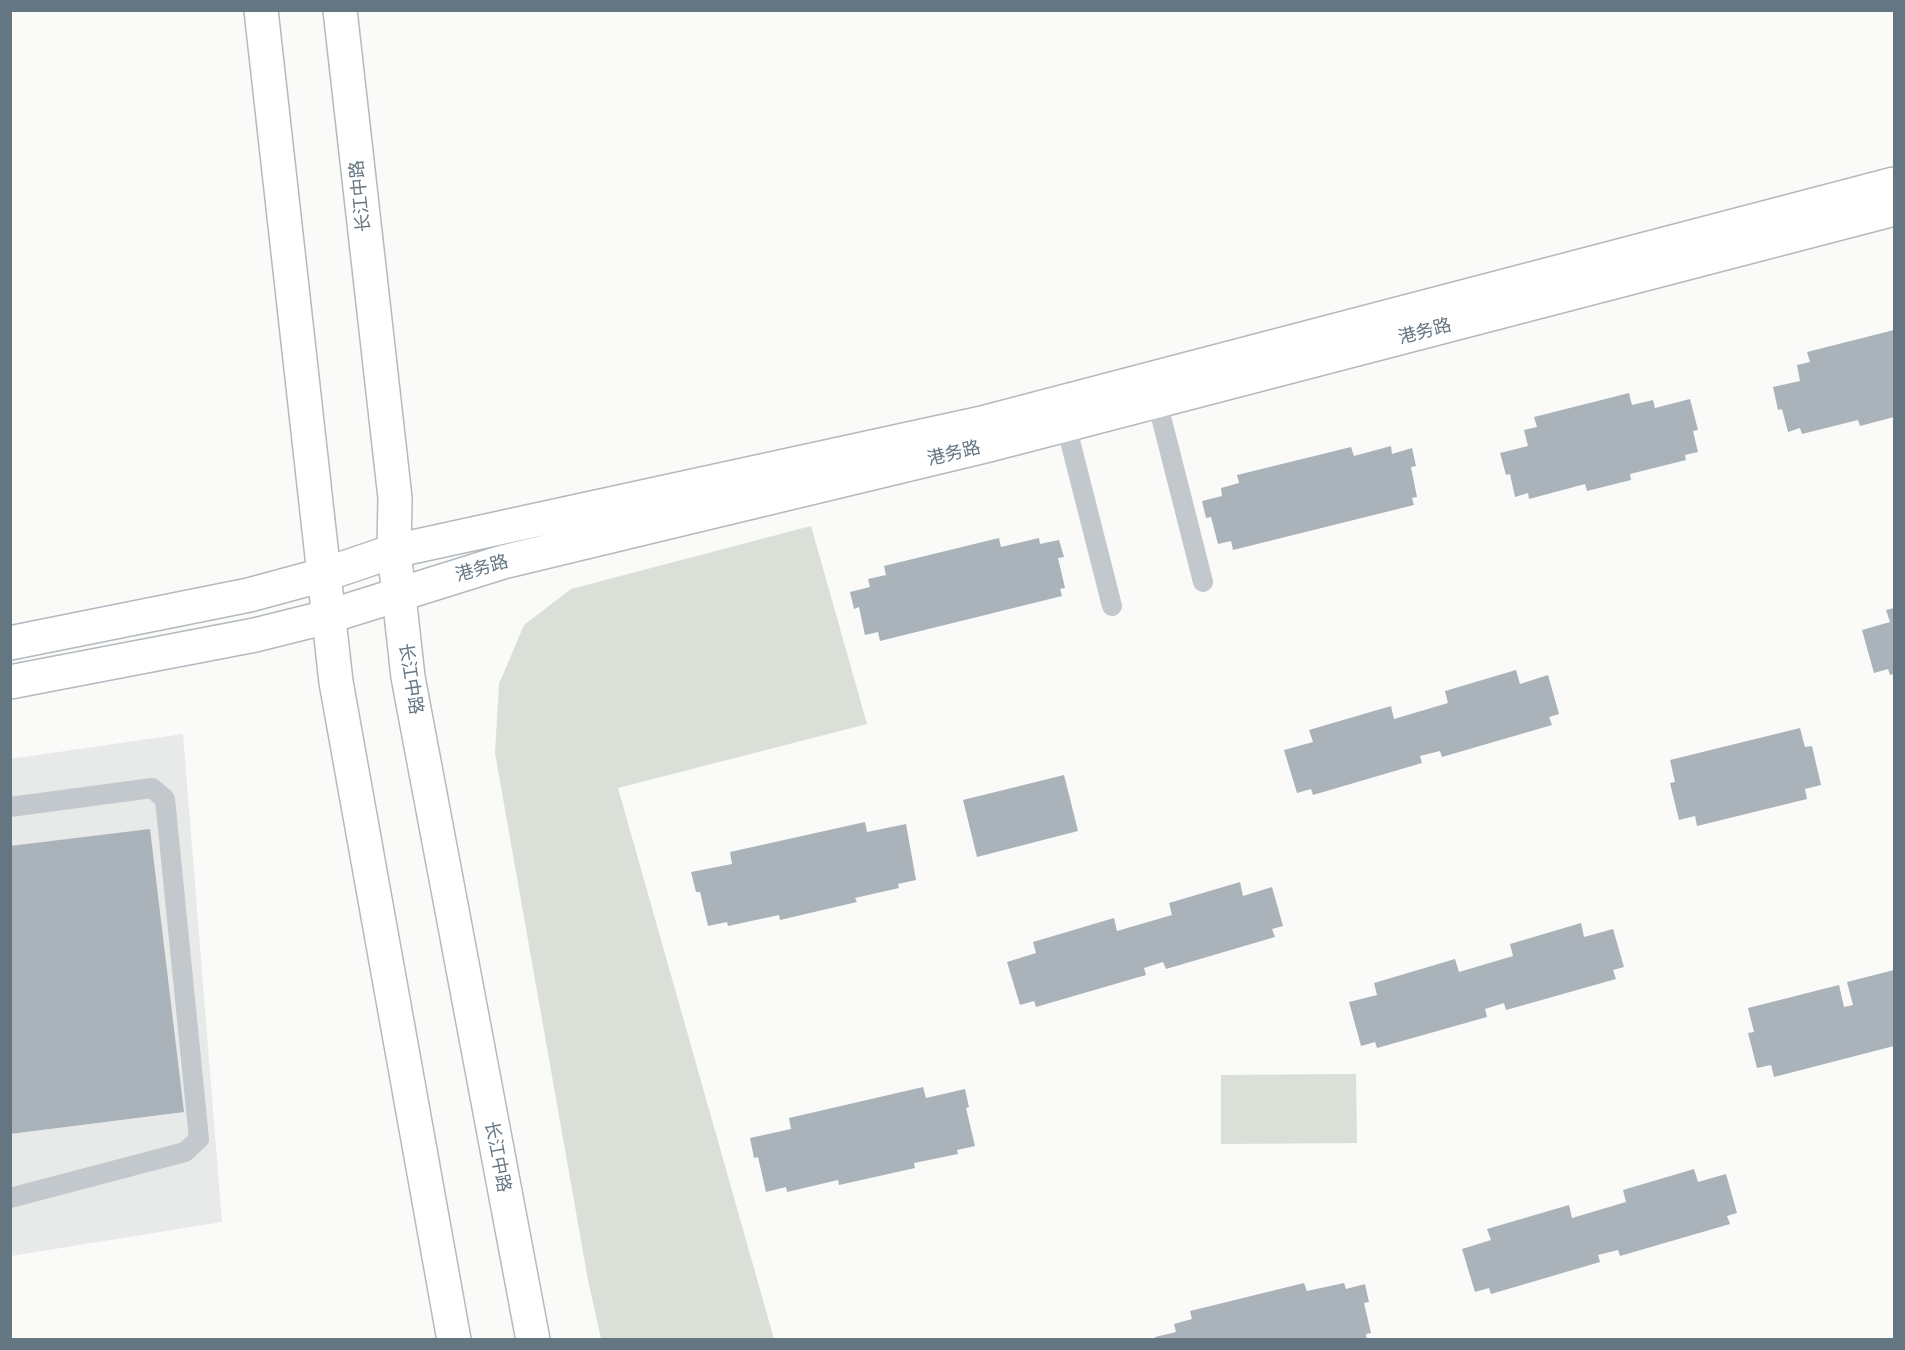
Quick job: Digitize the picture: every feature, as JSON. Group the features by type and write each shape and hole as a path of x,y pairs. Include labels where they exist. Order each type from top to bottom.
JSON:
{"street":[{"path":"261,10 327,617 340,705 454,1340"},
{"name":"长江中路","path":"340,10 395,498 394,551 408,677 533,1340"},
{"name":"港务路","path":"10,643 249,595 323,575 394,551 986,422 1894,184"},
{"name":"港务路","path":"10,682 255,635 327,617 503,562 1066,425 1894,209"}],"lane":[{"path":"1112,606 1066,425 1106,391 1157,401 1203,582"},
{"path":"10,807 152,788 165,800 199,1139 185,1152 10,1198"}],"shaded area":[{"path":"811,526 867,724 618,788 774,1339 601,1339 588,1280 495,753 499,684 524,625 571,589"},
{"path":"183,734 222,1222 11,1256 10,759"},
{"path":"1356,1074 1357,1143 1221,1144 1221,1075"}],"building":[{"path":"1894,330 1894,417 1860,426 1858,420 1802,434 1800,428 1788,432 1782,409 1778,410 1773,387 1800,381 1797,365 1810,362 1807,352"},
{"path":"1629,393 1632,405 1653,400 1655,408 1690,399 1698,430 1693,431 1698,452 1685,455 1686,460 1630,474 1631,480 1587,491 1585,484 1529,499 1528,493 1515,497 1510,474 1506,475 1500,453 1528,446 1524,430 1537,427 1534,417"},
{"path":"1391,446 1392,454 1412,448 1416,466 1411,467 1417,497 1412,498 1414,505 1233,550 1231,541 1218,544 1211,517 1206,518 1202,501 1222,496 1221,488 1239,483 1237,475 1351,447 1354,456"},
{"path":"999,538 1001,547 1039,538 1040,544 1059,540 1064,557 1058,558 1065,588 1060,589 1062,596 880,641 878,632 865,635 859,607 854,609 850,592 870,587 868,579 886,575 884,566"},
{"path":"1894,608 1894,674 1890,675 1888,669 1874,673 1862,630 1890,622 1886,610"},
{"path":"1516,670 1520,684 1548,675 1559,714 1549,717 1552,725 1442,757 1440,751 1420,756 1422,763 1313,795 1311,789 1297,793 1284,750 1313,742 1309,730 1391,706 1394,719 1448,703 1445,691"},
{"path":"1800,728 1805,747 1812,746 1821,785 1805,789 1807,799 1697,826 1695,816 1679,820 1670,783 1675,782 1670,760"},
{"path":"1064,775 1078,831 977,857 963,800"},
{"path":"865,822 867,832 906,824 916,880 898,884 899,888 855,898 857,902 780,920 779,915 728,926 727,922 708,926 700,892 696,892 691,872 732,864 730,852"},
{"path":"150,829 184,1112 10,1134 10,846"},
{"path":"1240,882 1243,896 1272,887 1283,926 1272,929 1275,937 1166,969 1163,962 1144,968 1146,975 1036,1007 1034,1001 1020,1005 1007,962 1036,953 1033,942 1114,918 1117,931 1172,915 1169,903"},
{"path":"1581,923 1584,937 1613,929 1624,967 1613,970 1616,979 1506,1010 1504,1003 1485,1009 1487,1017 1377,1048 1375,1042 1361,1046 1349,1002 1377,995 1374,983 1455,959 1459,972 1513,956 1510,944"},
{"path":"1894,970 1894,1046 1774,1077 1771,1065 1757,1068 1748,1033 1754,1032 1748,1008 1839,985 1844,1007 1853,1005 1847,982"},
{"path":"923,1087 926,1098 965,1089 969,1107 966,1108 975,1146 957,1150 958,1154 914,1163 915,1168 839,1185 838,1180 787,1192 786,1187 766,1192 758,1157 754,1158 750,1138 791,1129 789,1118"},
{"path":"1694,1169 1698,1182 1726,1174 1737,1213 1727,1216 1730,1224 1620,1256 1618,1250 1598,1255 1600,1262 1491,1294 1489,1288 1475,1292 1462,1249 1491,1240 1487,1229 1569,1205 1572,1218 1626,1202 1623,1190"},
{"path":"1304,1283 1307,1291 1344,1283 1346,1289 1365,1284 1369,1302 1364,1303 1371,1333 1366,1334 1367,1340 1156,1340 1155,1337 1176,1332 1174,1324 1192,1319 1190,1311"}]}
